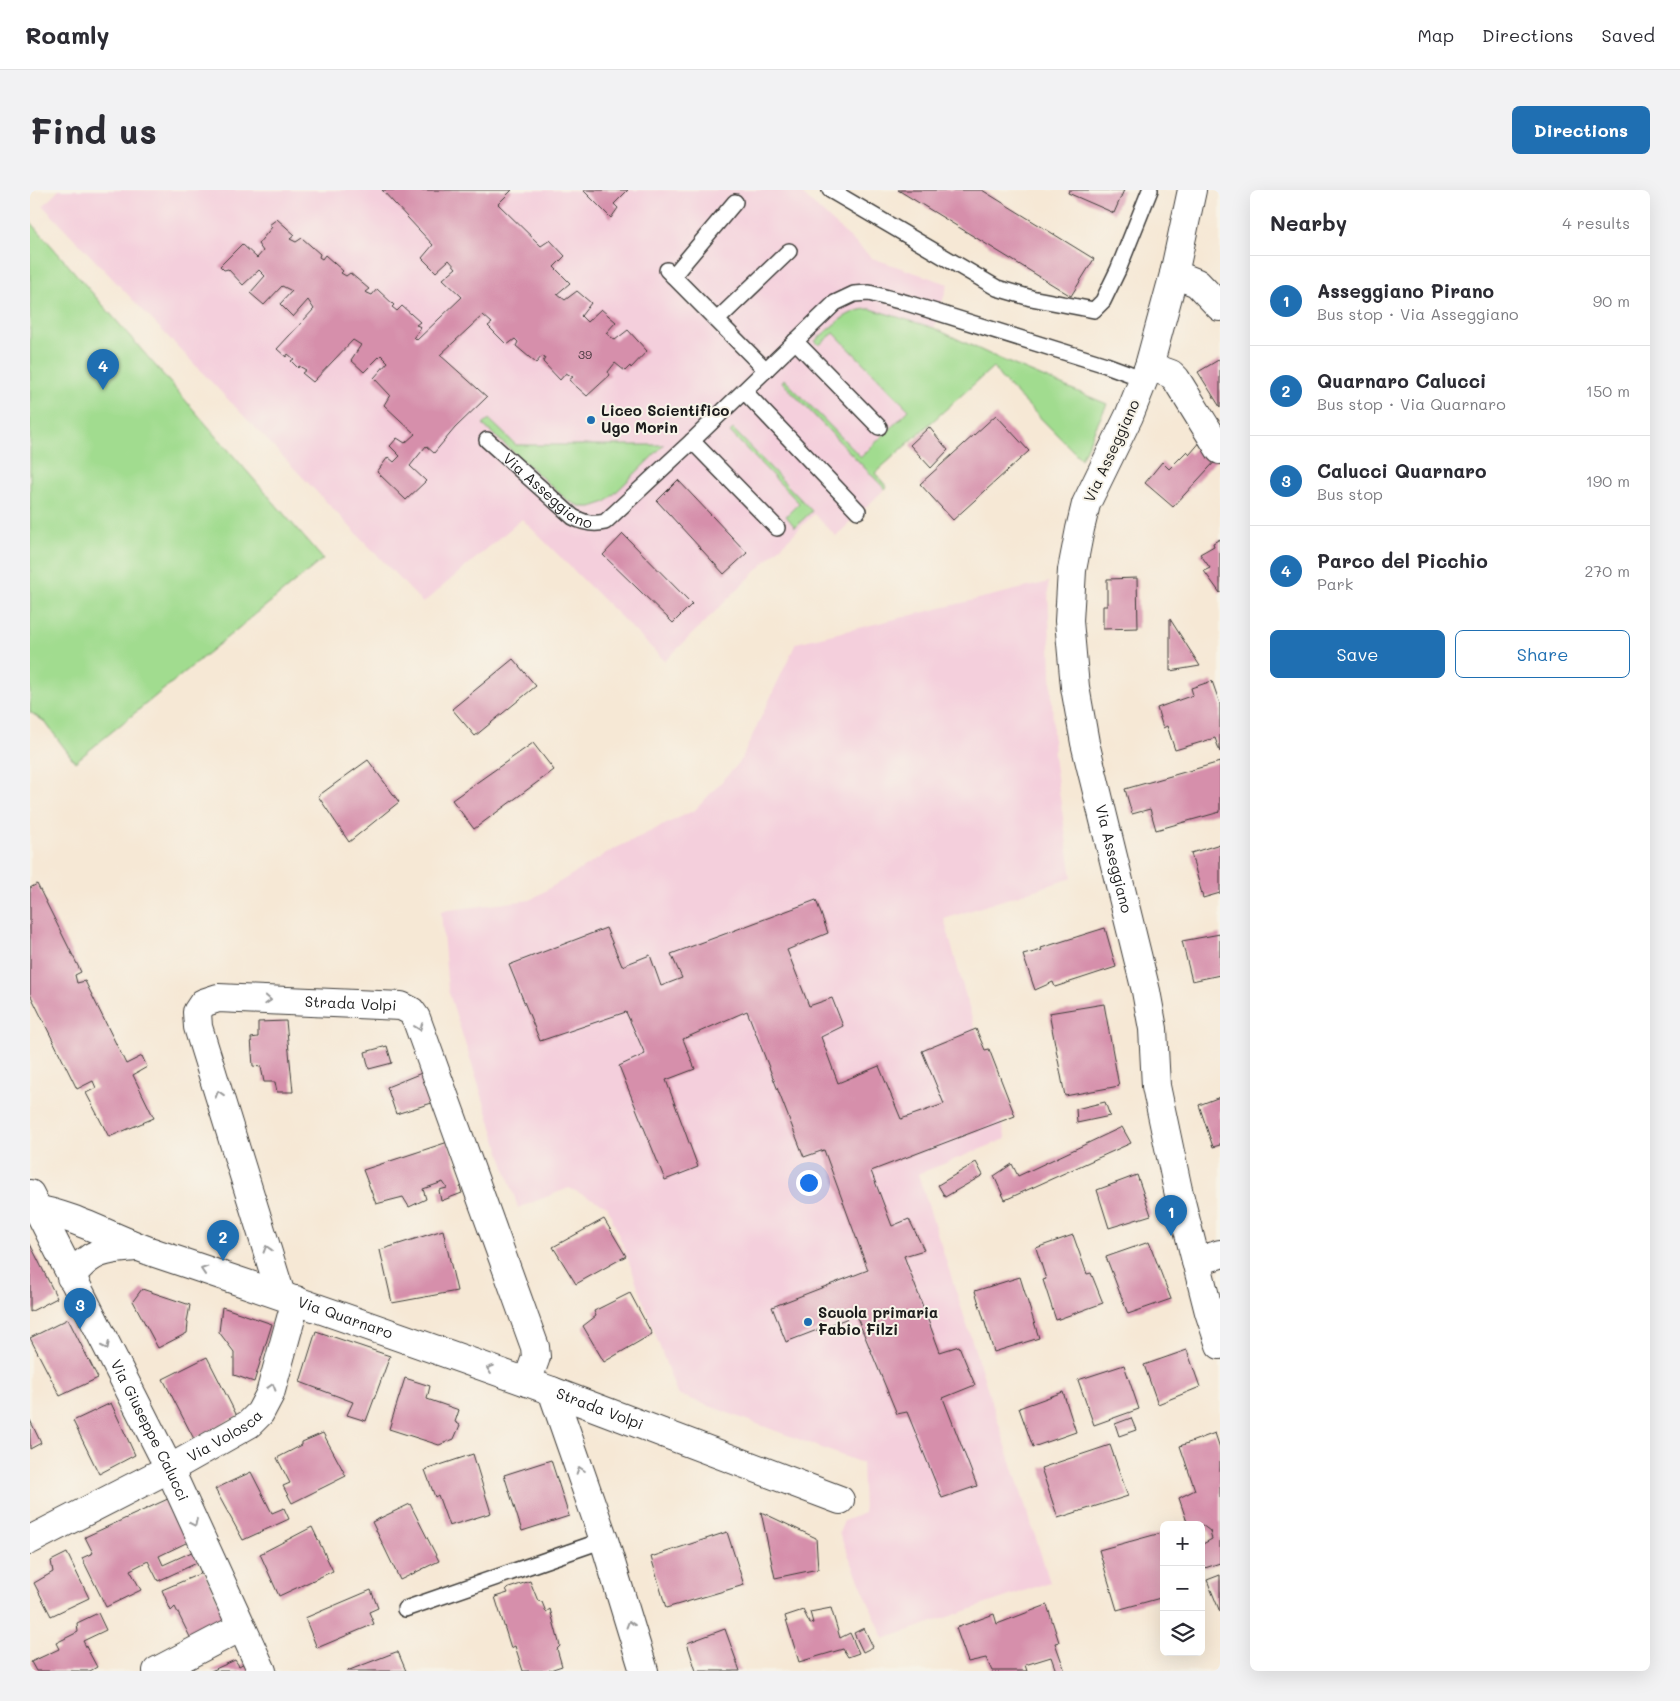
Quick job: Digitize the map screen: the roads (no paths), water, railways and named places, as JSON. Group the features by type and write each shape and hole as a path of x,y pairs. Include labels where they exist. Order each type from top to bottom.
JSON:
{"street":[{"name":"Via Asseggiano","path":"1192,190 1174,274 1147,373 1086,504 1072,570 1068,621 1075,687 1086,744 1146,991 1153,1029 1156,1086 1178,1190 1208,1258 1220,1345"},
{"path":"1174,274 1197,283 1220,307"},
{"path":"1147,373 1171,374 1176,379 1220,450"},
{"name":"Strada Volpi","path":"289,1298 198,1027 197,1012 203,1003 218,998 401,1006 411,1011 416,1018 535,1347 540,1387 604,1540 644,1671"},
{"name":"Via Quarnaro","path":"32,1203 68,1216 136,1247 289,1298 540,1387"},
{"name":"Via Giuseppe Calucci","path":"32,1203 169,1468 262,1671"},
{"name":"Via Quarnaro","path":"71,1277 84,1262 102,1251 136,1247"},
{"name":"Via Volosca","path":"30,1540 234,1434 249,1424 260,1413 270,1394 289,1298"},
{"name":"Strada Volpi","path":"540,1387 840,1500"},
{"path":"157,1671 242,1627"}],"lane":[{"path":"830,190 997,288 1031,298 1094,310 1103,301 1114,278 1150,190"},
{"path":"735,202 670,273 766,370"},
{"path":"717,320 790,251"},
{"name":"Via Asseggiano","path":"487,440 573,517 585,523 605,522 835,303 854,294 869,293 907,303 1106,365 1147,373"},
{"path":"795,341 880,427"},
{"path":"744,391 858,512"},
{"path":"692,441 777,528"},
{"path":"405,1609 604,1540"}],"place":[{"name":"Parco del Picchio","path":"103,390"},
{"name":"Liceo Scientifico Ugo Morin","path":"591,420"},
{"name":"Asseggiano Pirano","path":"1171,1236"},
{"name":"Quarnaro Calucci","path":"223,1261"},
{"name":"Scuola primaria Fabio Filzi","path":"808,1322"},
{"name":"Calucci Quarnaro","path":"80,1329"}]}
